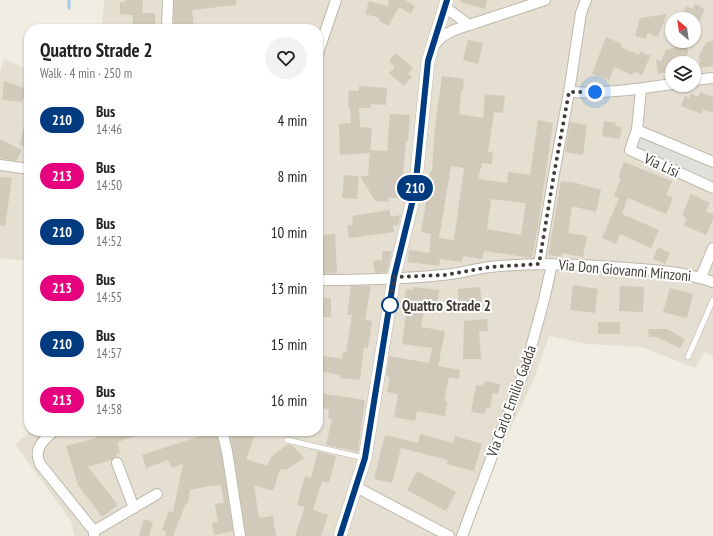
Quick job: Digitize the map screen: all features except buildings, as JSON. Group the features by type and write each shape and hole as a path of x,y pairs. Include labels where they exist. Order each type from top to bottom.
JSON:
{"street":[{"path":"167,24 168,0"},
{"path":"323,38 336,0"},
{"path":"432,46 443,36 469,25 545,0"},
{"path":"539,264 585,0"},
{"path":"340,536 365,458 394,277 415,191 428,61 446,3 469,25"},
{"path":"701,79 713,78"},
{"path":"569,92 602,92 641,89 665,85"},
{"name":"Via Lisi","path":"641,89 637,130 630,150 713,188"},
{"name":"Via Lisi","path":"637,130 713,162"},
{"path":"0,165 24,168"},
{"path":"701,277 713,248"},
{"name":"Via Don Giovanni Minzoni","path":"323,280 445,275 490,267 552,264 675,272 701,277 713,282"},
{"name":"Via Carlo Emilio Gadda","path":"462,536 526,366 552,264"},
{"path":"48,436 39,447 37,455 40,464 94,534 157,494"},
{"path":"223,436 240,536"},
{"path":"117,463 134,508"},
{"path":"356,487 449,536"}],"lane":[{"path":"688,357 713,300"},
{"path":"287,440 365,458"}],"shaded area":[{"path":"104,0 713,0 713,356 704,352 695,368 642,347 588,344 549,336 532,384 458,536 75,536 71,521 15,444 25,436 323,436 323,24 102,24"},
{"path":"4,59 24,68 24,260 0,258 0,72"},
{"path":"641,138 713,168 713,182 636,148"}],"waterway":[{"path":"69,0 69,8"}],"bus line":[{"name":"210","path":"340,536 360,475 369,439 395,270 415,191 428,61 447,0"}],"place":[{"name":"Quattro Strade 2","path":"390,305"}],"route":[{"path":"390,305 394,277 426,277 490,267 539,264 569,92 595,92"}]}
